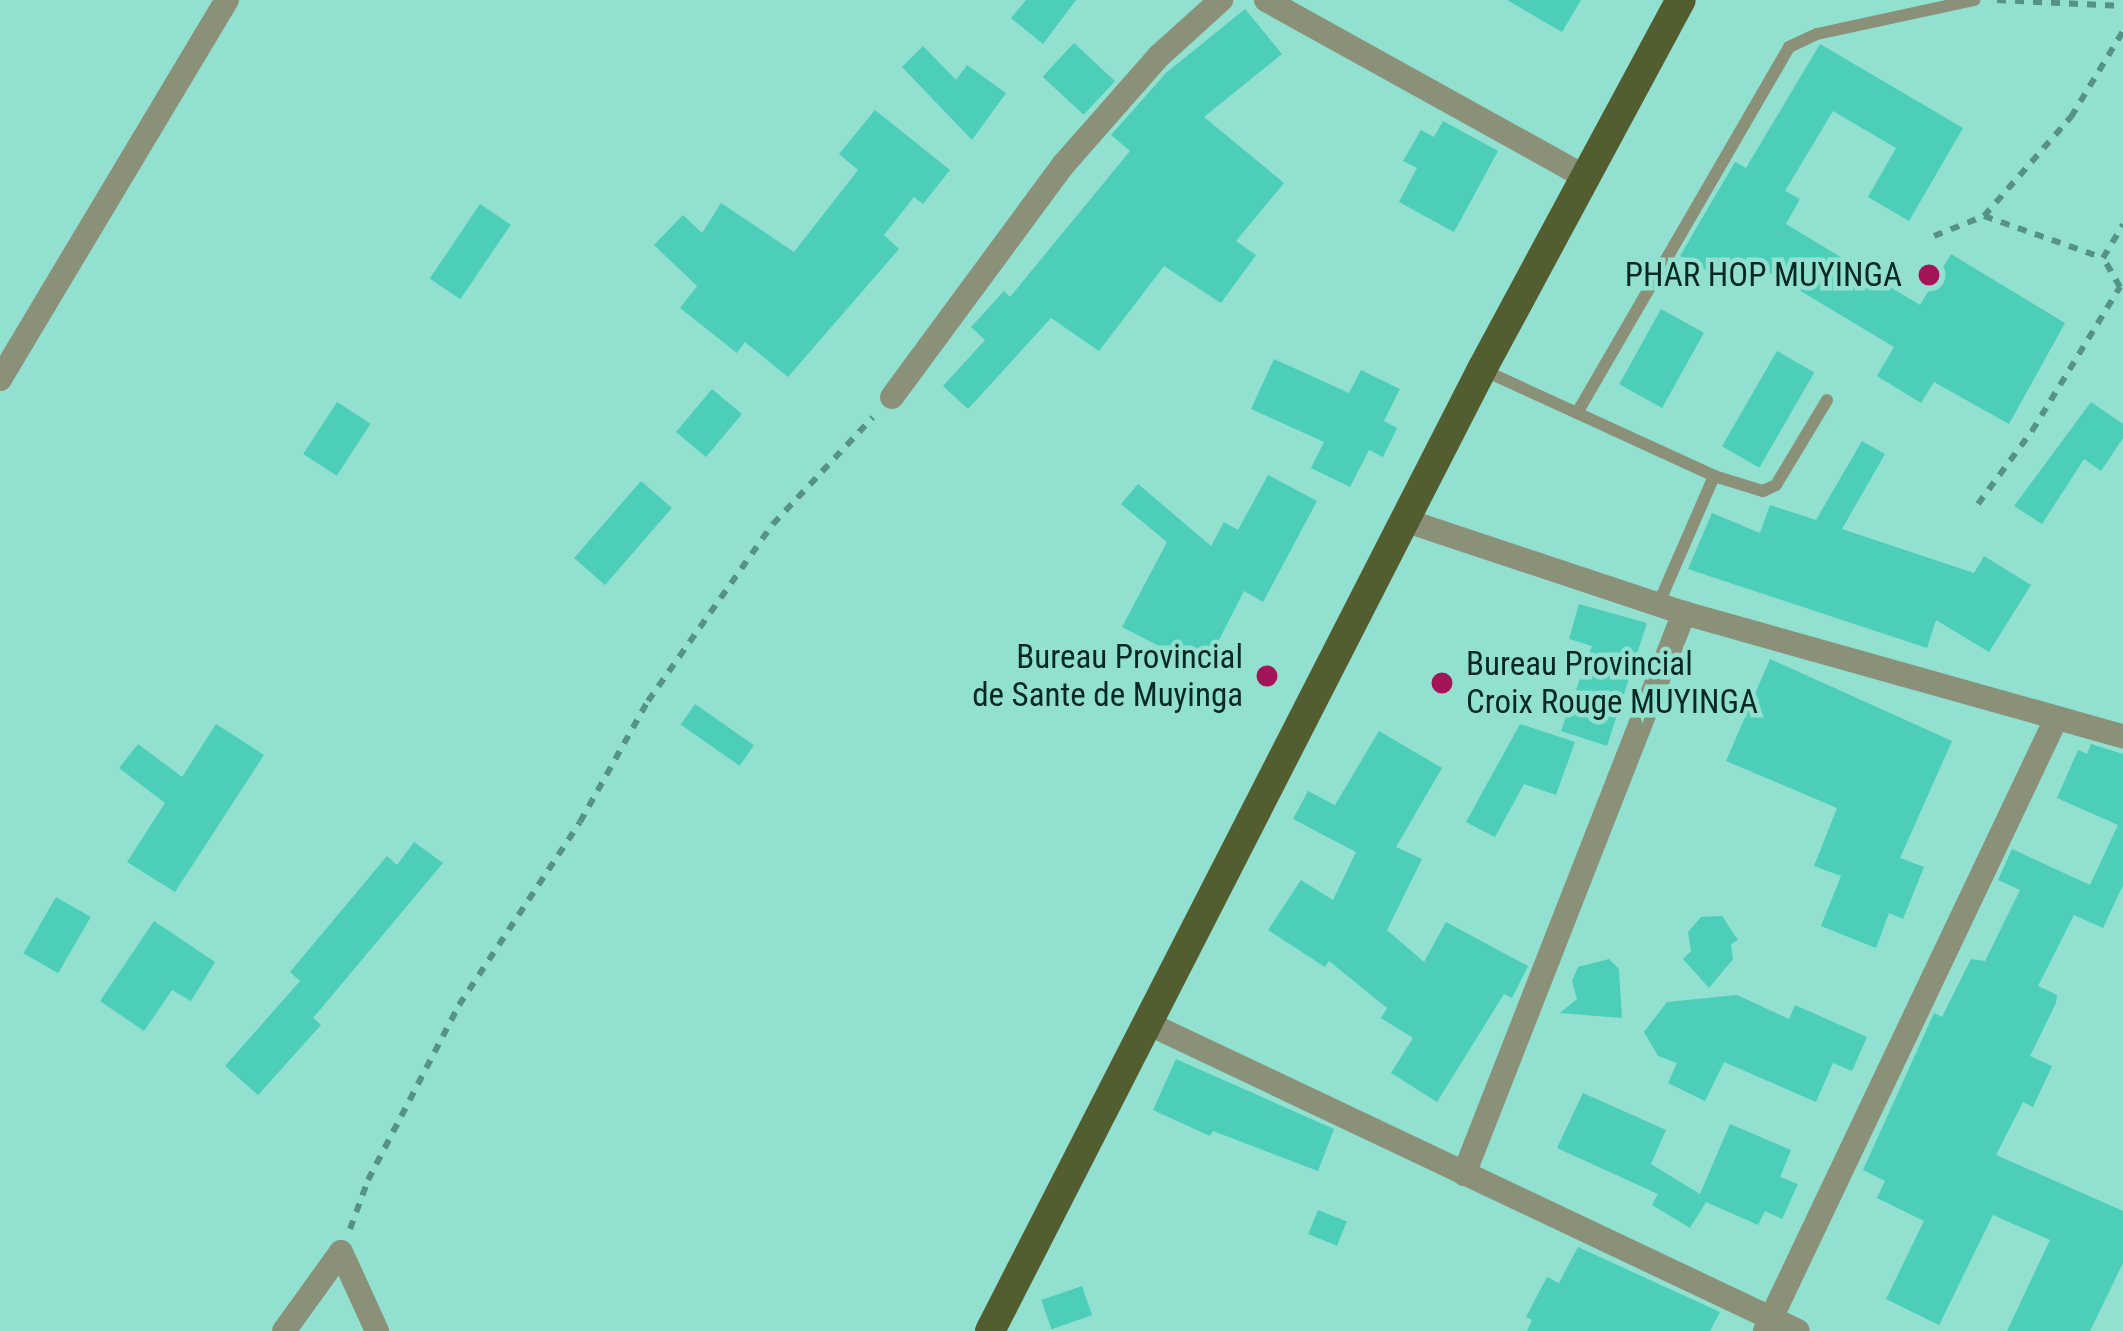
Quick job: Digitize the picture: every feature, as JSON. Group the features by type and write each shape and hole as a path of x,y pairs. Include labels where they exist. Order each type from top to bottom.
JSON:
{"main road":[{"path":"990,1331 1482,369 1681,0"}],"street":[{"path":"0,379 227,0"},
{"path":"892,397 1064,164 1159,56 1221,0"},
{"path":"1266,0 1587,178"},
{"path":"1404,520 1684,614 2123,736"},
{"path":"1464,1174 1684,614"},
{"path":"1768,1325 2056,719"},
{"path":"1145,1022 1768,1325 1798,1331"},
{"path":"284,1331 341,1252 377,1331"}],"lane":[{"path":"1576,413 1789,47 1817,34 1975,0"},
{"path":"1482,369 1748,490 1776,485 1827,400"},
{"path":"1658,605 1714,476"}],"path":[{"path":"1997,0 2123,7"},
{"path":"1934,236 1984,216 2071,117 2123,31"},
{"path":"1978,504 2032,431 2122,287 2103,258 1984,216"},
{"path":"2103,258 2123,224"},
{"path":"341,1252 368,1180 460,1005 580,822 648,700 773,524 892,397"}],"building":[{"path":"1026,0 1076,0 1043,44 1011,18"},
{"path":"1507,0 1581,0 1562,32"},
{"path":"1245,9 1282,54 1204,117 1284,183 1236,241 1256,255 1221,303 1164,266 1099,351 1051,318 968,409 943,386 985,340 971,327 1004,291 1010,297 1130,151 1111,135 1166,73"},
{"path":"1074,43 1115,81 1084,115 1043,77"},
{"path":"1820,44 1963,128 1909,221 1868,197 1896,148 1833,111 1785,191 1800,199 1786,224 1920,305 1951,254 2065,323 2009,424 1934,382 1921,403 1877,376 1894,347 1762,268 1737,257 1725,280 1680,256 1735,162 1746,168"},
{"path":"923,46 956,80 967,65 1006,93 972,140 902,67"},
{"path":"875,110 950,170 923,204 914,197 884,235 899,249 788,377 745,342 737,353 680,308 697,286 654,245 683,215 702,233 721,203 794,252 858,170 839,154"},
{"path":"1443,121 1498,151 1454,232 1399,202 1417,168 1403,161 1421,130 1434,137"},
{"path":"480,204 511,225 460,299 430,279"},
{"path":"1661,309 1704,333 1662,408 1619,384"},
{"path":"1777,351 1814,372 1759,468 1722,446"},
{"path":"1274,359 1349,393 1361,370 1400,389 1384,421 1397,428 1383,457 1369,450 1350,487 1311,468 1324,442 1251,409"},
{"path":"712,389 742,414 706,457 676,432"},
{"path":"337,402 371,424 337,476 303,454"},
{"path":"2091,402 2123,424 2123,438 2101,471 2084,459 2042,524 2014,506"},
{"path":"1862,441 1885,454 1842,529 1974,573 1984,556 2031,585 1989,652 1936,620 1927,648 1688,569 1712,513 1760,533 1770,505 1816,520"},
{"path":"1268,475 1317,501 1263,602 1244,591 1204,669 1122,627 1167,542 1121,504 1138,484 1211,546 1224,522 1238,530"},
{"path":"641,481 672,508 605,585 574,558"},
{"path":"1579,604 1647,623 1607,746 1561,731 1592,646 1569,639"},
{"path":"1770,659 1952,741 1900,858 1924,867 1903,919 1889,913 1876,948 1821,926 1841,876 1814,866 1837,808 1726,761"},
{"path":"695,704 754,745 740,766 681,724"},
{"path":"216,724 264,755 175,892 127,862 165,803 119,768 138,744 182,777"},
{"path":"1520,724 1575,742 1556,795 1524,784 1495,837 1466,822"},
{"path":"1379,731 1442,768 1396,847 1422,859 1387,930 1424,962 1446,922 1528,966 1512,998 1504,994 1437,1102 1391,1073 1413,1038 1381,1018 1387,1008 1329,961 1325,967 1268,930 1301,880 1333,900 1356,852 1293,819 1308,791 1335,805"},
{"path":"2091,744 2123,754 2123,885 2103,928 2074,915 2038,986 2057,995 2030,1056 2052,1066 2033,1107 2023,1102 1996,1155 2123,1211 2123,1263 2090,1331 2007,1331 2050,1240 1993,1215 1939,1325 1886,1299 1924,1221 1877,1198 1885,1181 1863,1170 1934,1013 1942,1017 1971,959 1985,961 2020,890 1998,880 2012,849 2090,885 2118,825 2057,798 2078,750 2087,754"},
{"path":"414,842 443,863 313,1018 321,1025 258,1095 225,1066 300,981 290,972 387,856 397,865"},
{"path":"56,897 91,917 58,973 24,953"},
{"path":"1722,916 1738,940 1731,944 1733,959 1709,988 1683,959 1691,951 1688,932 1701,917"},
{"path":"154,921 215,962 191,1001 172,990 144,1031 100,1001"},
{"path":"1609,959 1619,969 1622,1018 1560,1013 1577,999 1572,981 1578,967"},
{"path":"1737,995 1789,1019 1795,1005 1867,1037 1852,1071 1833,1063 1816,1102 1724,1062 1705,1101 1668,1083 1677,1063 1658,1056 1644,1032 1667,1002"},
{"path":"1176,1059 1334,1129 1318,1171 1213,1131 1210,1136 1153,1110"},
{"path":"1583,1093 1666,1130 1651,1164 1700,1194 1730,1124 1791,1150 1780,1177 1798,1184 1782,1219 1765,1211 1758,1225 1706,1202 1690,1228 1652,1205 1658,1194 1557,1148"},
{"path":"1318,1210 1347,1222 1337,1246 1308,1234"},
{"path":"1578,1247 1720,1312 1710,1331 1527,1331 1532,1320 1526,1317 1547,1277 1559,1283"},
{"path":"1082,1286 1092,1315 1051,1329 1041,1300"}],"place":[{"name":"PHAR HOP MUYINGA","path":"1929,275"},
{"name":"Bureau Provincial de Sante de Muyinga","path":"1267,676"},
{"name":"Bureau Provincial Croix Rouge MUYINGA","path":"1442,683"}]}
